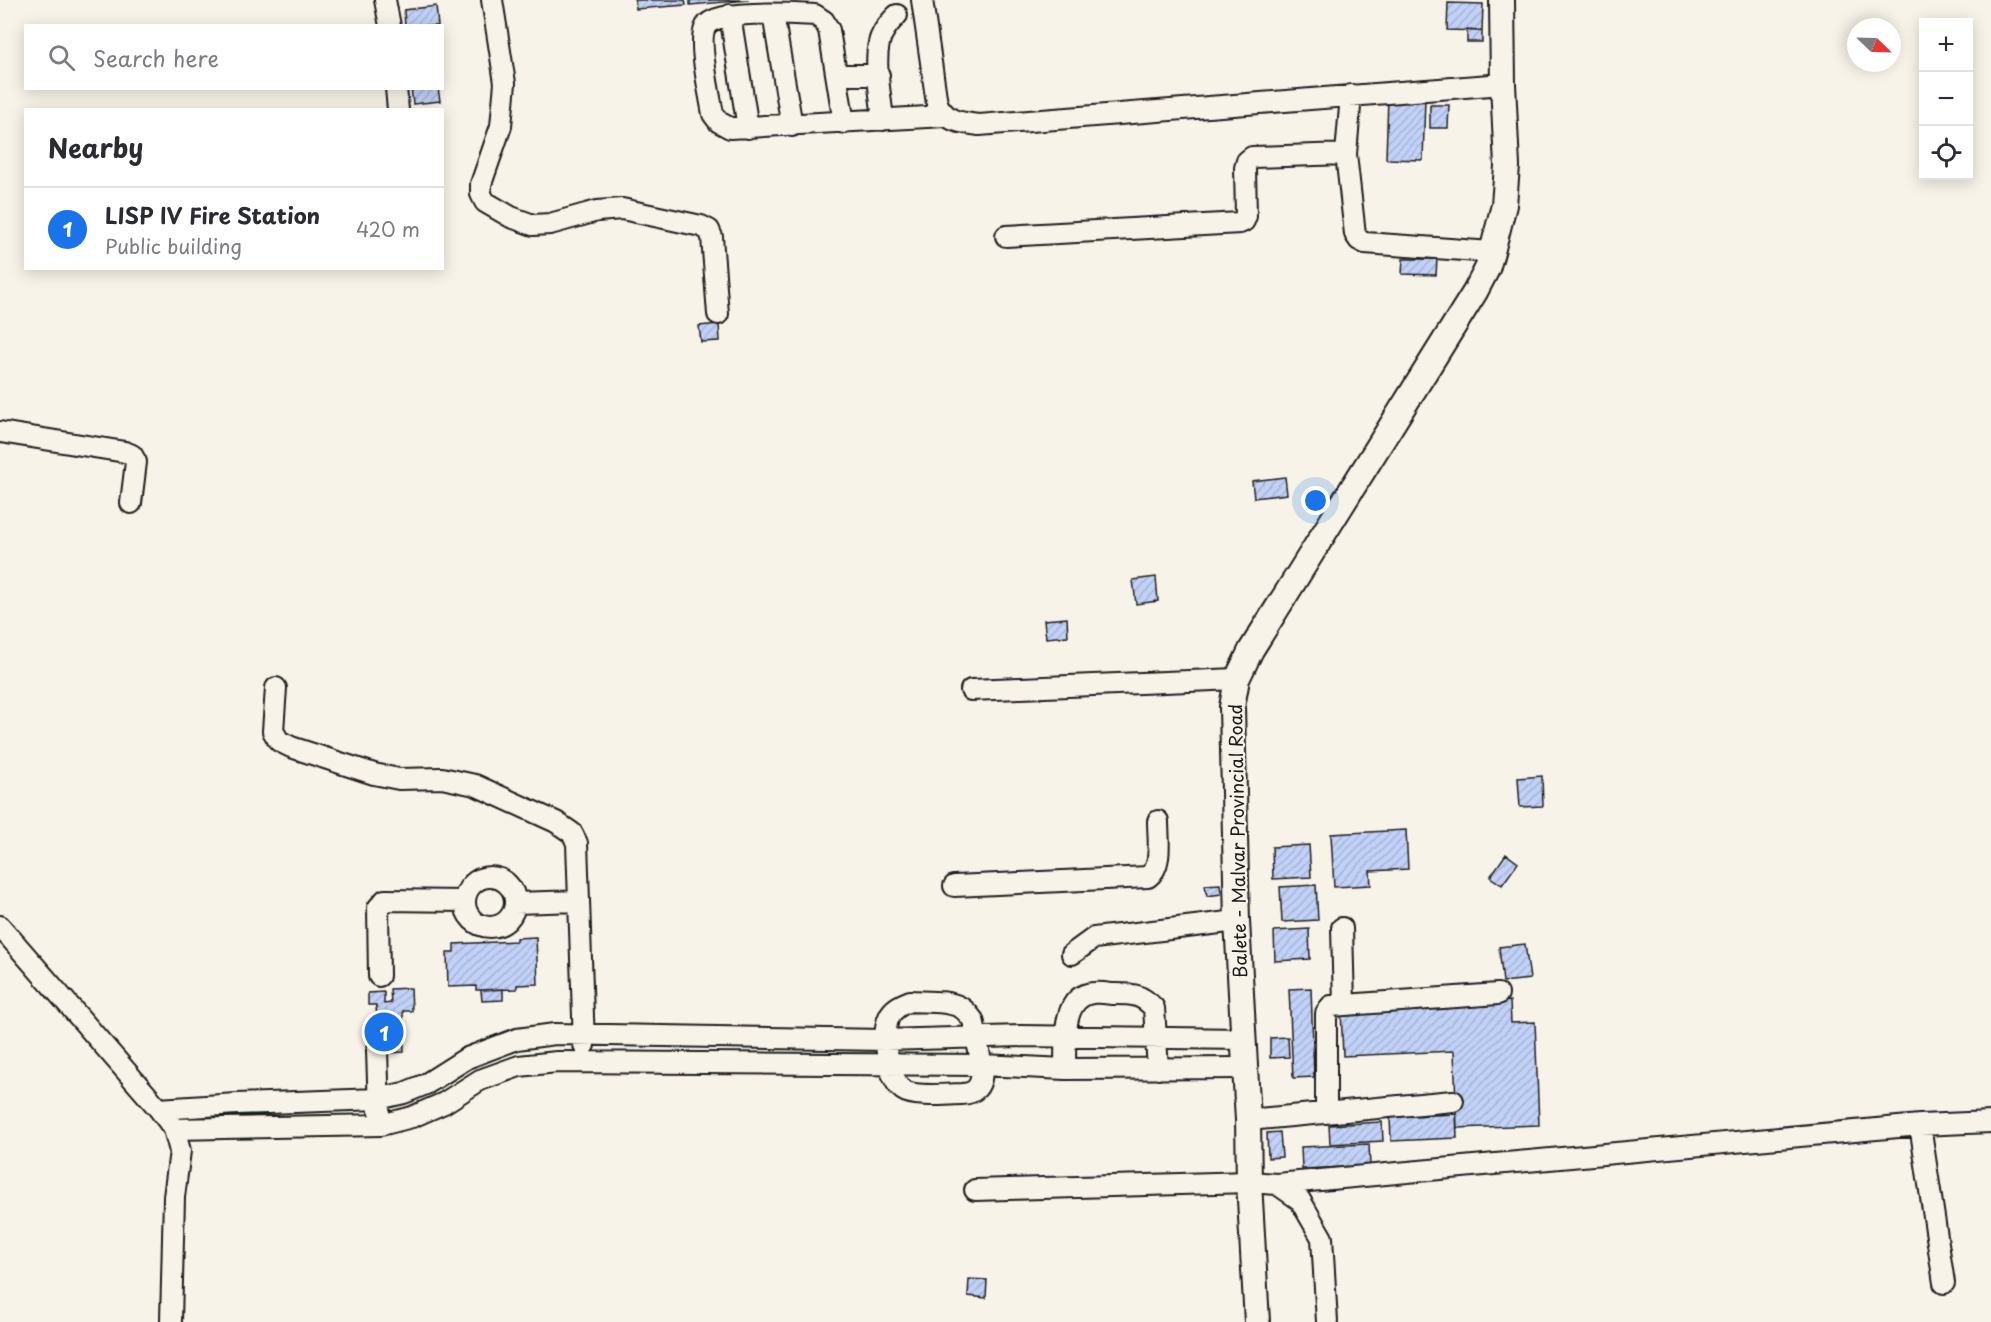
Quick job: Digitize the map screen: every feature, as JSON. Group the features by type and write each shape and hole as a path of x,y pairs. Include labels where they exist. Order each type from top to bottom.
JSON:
{"main road":[{"name":"Balete - Malvar Provincial Road","path":"1257,1322 1237,921 1232,707 1237,679 1251,650 1475,292 1487,269 1504,205 1507,166 1502,0"}],"street":[{"path":"385,0 390,24"},
{"path":"492,0 505,83 501,126 481,184 481,194 485,202 511,217 533,225 550,224 597,211 622,208 710,230 718,314"},
{"path":"922,0 937,104 945,116"},
{"path":"773,14 792,126"},
{"path":"844,123 830,30 824,21 815,15 730,15 712,19 705,27 702,43 713,114 719,122 730,128 792,126 844,123 945,116 958,122 979,125 1503,84"},
{"path":"730,15 748,128"},
{"path":"883,120 877,60 879,42 886,27 897,15"},
{"path":"838,75 879,75"},
{"path":"396,90 398,108"},
{"path":"1351,95 1346,154 1355,234 1359,240 1365,243 1492,252"},
{"path":"1006,236 1240,223 1246,216 1246,161 1252,157 1346,154"},
{"path":"0,432 132,455 136,462 132,503"},
{"path":"971,690 1237,679"},
{"path":"276,688 273,731 279,741 291,747 374,774 399,779 442,778 475,785 556,822 572,833 577,843 585,1062"},
{"path":"954,886 1148,877 1155,872 1158,863 1158,821"},
{"path":"491,876 501,879 508,885 514,893 515,903 513,913 507,921 488,928 470,920 465,911 464,901 466,891 472,883 491,876"},
{"path":"379,976 378,908 381,903 385,900 464,901"},
{"path":"515,903 579,901"},
{"path":"1072,954 1094,938 1237,921"},
{"path":"0,926 174,1129 180,1151 174,1197 171,1322"},
{"path":"1342,928 1344,1005"},
{"path":"1065,1069 1069,1010 1081,997 1091,993 1136,994 1147,1000 1154,1008 1158,1070"},
{"path":"1326,1113 1326,1013 1331,1006 1498,994"},
{"path":"910,1001 960,1007 973,1021 976,1037 982,1065 981,1080 977,1088 968,1094 914,1094 904,1090 897,1082 890,1065 885,1040 888,1018 900,1005 910,1001"},
{"path":"159,1109 378,1099 404,1093 426,1084 467,1058 517,1039 555,1034 885,1040 976,1037 1244,1039"},
{"path":"378,1051 378,1099 381,1125"},
{"path":"174,1129 381,1125 412,1117 444,1103 480,1080 519,1066 556,1062 982,1065 1158,1070 1245,1068"},
{"path":"1248,1120 1453,1101"},
{"path":"975,1190 1249,1182 1277,1184 1920,1125 1991,1122"},
{"path":"1920,1125 1944,1282"},
{"path":"1277,1184 1300,1200 1322,1238 1327,1322"}],"building":[{"path":"635,0 685,0 686,5 636,9"},
{"path":"690,0 749,0 690,5"},
{"path":"1448,3 1483,4 1482,31 1447,30"},
{"path":"436,6 438,24 405,24 404,10"},
{"path":"1467,30 1482,31 1482,42 1467,42"},
{"path":"411,90 438,90 440,101 413,104"},
{"path":"1388,97 1425,98 1423,160 1386,159"},
{"path":"1430,105 1449,105 1448,128 1430,128"},
{"path":"1403,259 1437,259 1436,275 1402,274"},
{"path":"719,324 720,341 701,342 699,326"},
{"path":"1285,477 1287,494 1254,498 1252,481"},
{"path":"1156,577 1158,601 1136,604 1133,580"},
{"path":"1067,618 1068,636 1046,638 1044,620"},
{"path":"1542,776 1543,806 1520,807 1518,778"},
{"path":"1406,830 1408,869 1370,871 1371,885 1334,887 1331,834"},
{"path":"1309,845 1311,877 1273,879 1272,847"},
{"path":"1506,854 1518,863 1502,885 1490,877"},
{"path":"1220,884 1221,894 1207,896 1205,885"},
{"path":"1316,885 1318,920 1282,922 1280,887"},
{"path":"1309,929 1310,959 1275,961 1274,931"},
{"path":"536,937 538,984 517,985 517,989 476,990 476,986 448,987 447,952 454,952 454,944 516,941 516,938"},
{"path":"1525,944 1530,979 1503,982 1499,947"},
{"path":"411,988 412,1011 403,1011 404,1052 388,1053 387,1020 377,1021 376,1005 368,1005 368,993 384,992 384,1004 391,1003 390,989"},
{"path":"1311,988 1314,1077 1293,1078 1289,989"},
{"path":"503,989 503,1000 482,1001 481,990"},
{"path":"1510,1001 1511,1023 1535,1022 1539,1125 1457,1128 1454,1051 1343,1056 1341,1009"},
{"path":"1288,1037 1289,1057 1270,1058 1270,1038"},
{"path":"1456,1114 1457,1138 1391,1141 1390,1117"},
{"path":"1382,1122 1383,1141 1330,1144 1329,1125"},
{"path":"1280,1132 1282,1157 1268,1158 1267,1133"},
{"path":"1369,1144 1370,1166 1302,1169 1301,1147"},
{"path":"969,1279 987,1280 986,1298 968,1296"}],"place":[{"name":"LISP IV Fire Station","path":"384,1032"}]}
